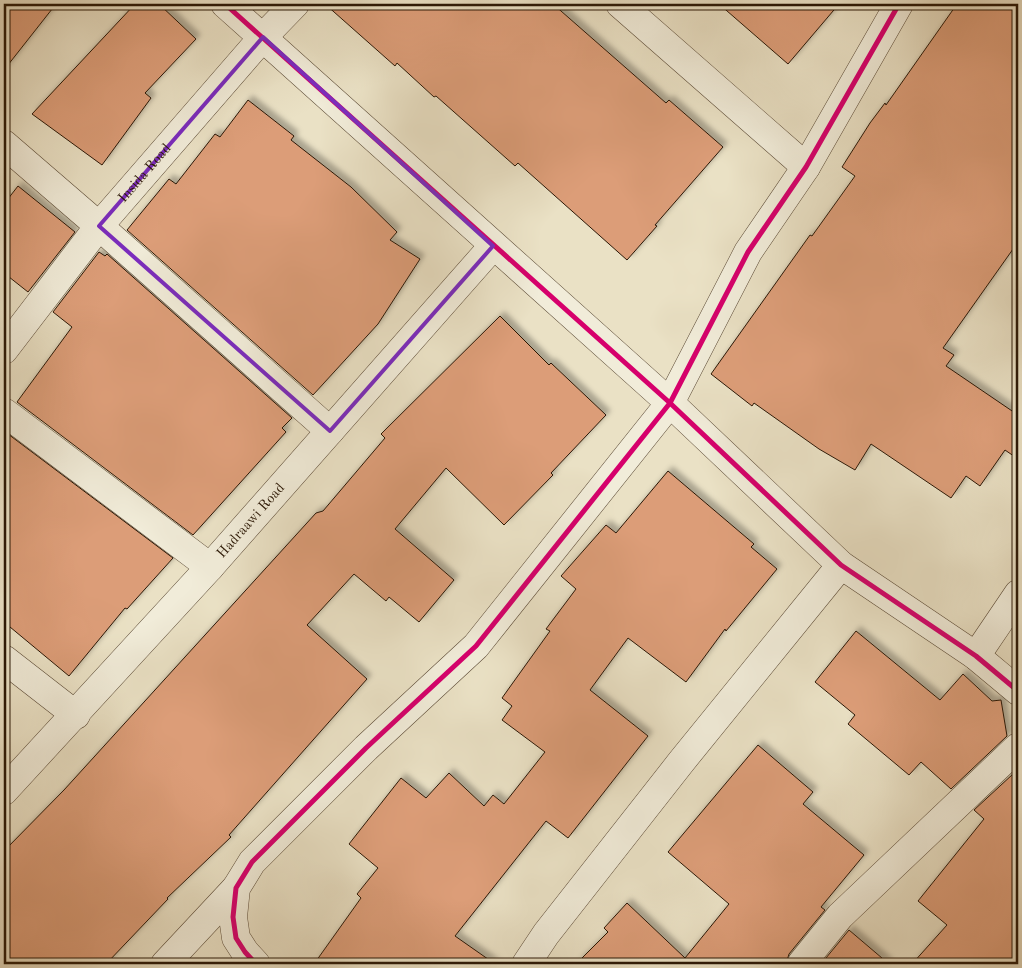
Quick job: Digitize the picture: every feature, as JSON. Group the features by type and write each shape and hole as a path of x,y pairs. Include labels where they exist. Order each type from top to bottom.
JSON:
{"street":[{"path":"225,4 670,403 841,564 976,656 1018,691"},
{"name":"Insida Road","path":"4,350 99,226 263,37 295,4"},
{"path":"620,4 806,167"},
{"path":"165,964 236,888 252,862 360,754 476,646 670,403 748,252 806,167 899,4"},
{"path":"4,144 330,431"},
{"name":"Hadraawi Road","path":"4,792 210,567 493,246"},
{"path":"4,412 210,567"},
{"path":"526,964 546,934 681,762 841,564"},
{"path":"976,656 1018,594"},
{"path":"4,659 76,714"},
{"path":"801,964 840,916 1018,748"},
{"path":"236,888 233,917 236,938 256,964"}],"highlighted area":[{"path":"263,37 493,246 330,431 99,226"}],"building":[{"path":"4,4 56,4 4,70"},
{"path":"135,4 159,4 196,39 145,93 151,98 102,165 32,114"},
{"path":"325,4 553,4 666,103 669,100 723,147 627,260 518,163 515,166 436,96 434,97 397,63 395,66"},
{"path":"719,4 839,4 788,64"},
{"path":"957,4 1018,4 1018,242 943,348 954,355 946,366 1018,415 1018,459 1005,450 980,486 966,476 951,498 871,444 855,470 819,449 754,403 752,406 711,374 810,235 812,236 855,176 842,167 870,123 885,103 886,105"},
{"path":"248,100 294,136 291,140 351,187 397,232 390,240 420,259 378,324 313,395 127,230 169,179 176,184 215,134 220,137"},
{"path":"18,186 75,232 28,292 4,273 4,204"},
{"path":"99,252 105,256 107,254 292,418 282,428 286,432 193,535 17,402 72,327 53,312"},
{"path":"500,316 549,365 551,363 606,415 551,473 553,475 504,525 446,468 395,529 454,580 419,622 389,597 386,601 354,574 307,625 367,679 229,835 231,837 167,898 106,964 4,964 4,851 64,790 316,513 323,511 385,438 381,434"},
{"path":"4,431 173,558 127,609 125,608 69,676 4,622"},
{"path":"668,471 754,544 751,547 777,569 726,631 725,629 686,682 628,638 590,690 648,736 568,838 546,821 455,936 495,964 314,964 361,898 357,894 378,868 349,844 401,778 426,798 449,773 484,806 493,795 504,804 545,752 502,720 512,706 502,698 550,631 546,629 576,589 561,576 606,525 616,533"},
{"path":"856,631 940,700 963,674 992,701 1001,700 1007,736 951,789 921,762 909,775 848,724 855,715 815,682"},
{"path":"758,745 813,792 803,804 864,855 821,907 825,910 789,954 786,964 576,964 608,932 604,928 627,903 685,958 729,904 668,852"},
{"path":"1013,774 1014,782 1018,776 1018,964 912,964 947,925 918,901 984,819 974,810"},
{"path":"849,930 889,964 821,964"}],"cycle path":[{"path":"225,4 670,403 841,565 976,656 1018,691"},
{"path":"256,964 236,938 233,917 236,888 252,862 366,748 476,646 670,403 748,252 806,167 899,4"}]}
